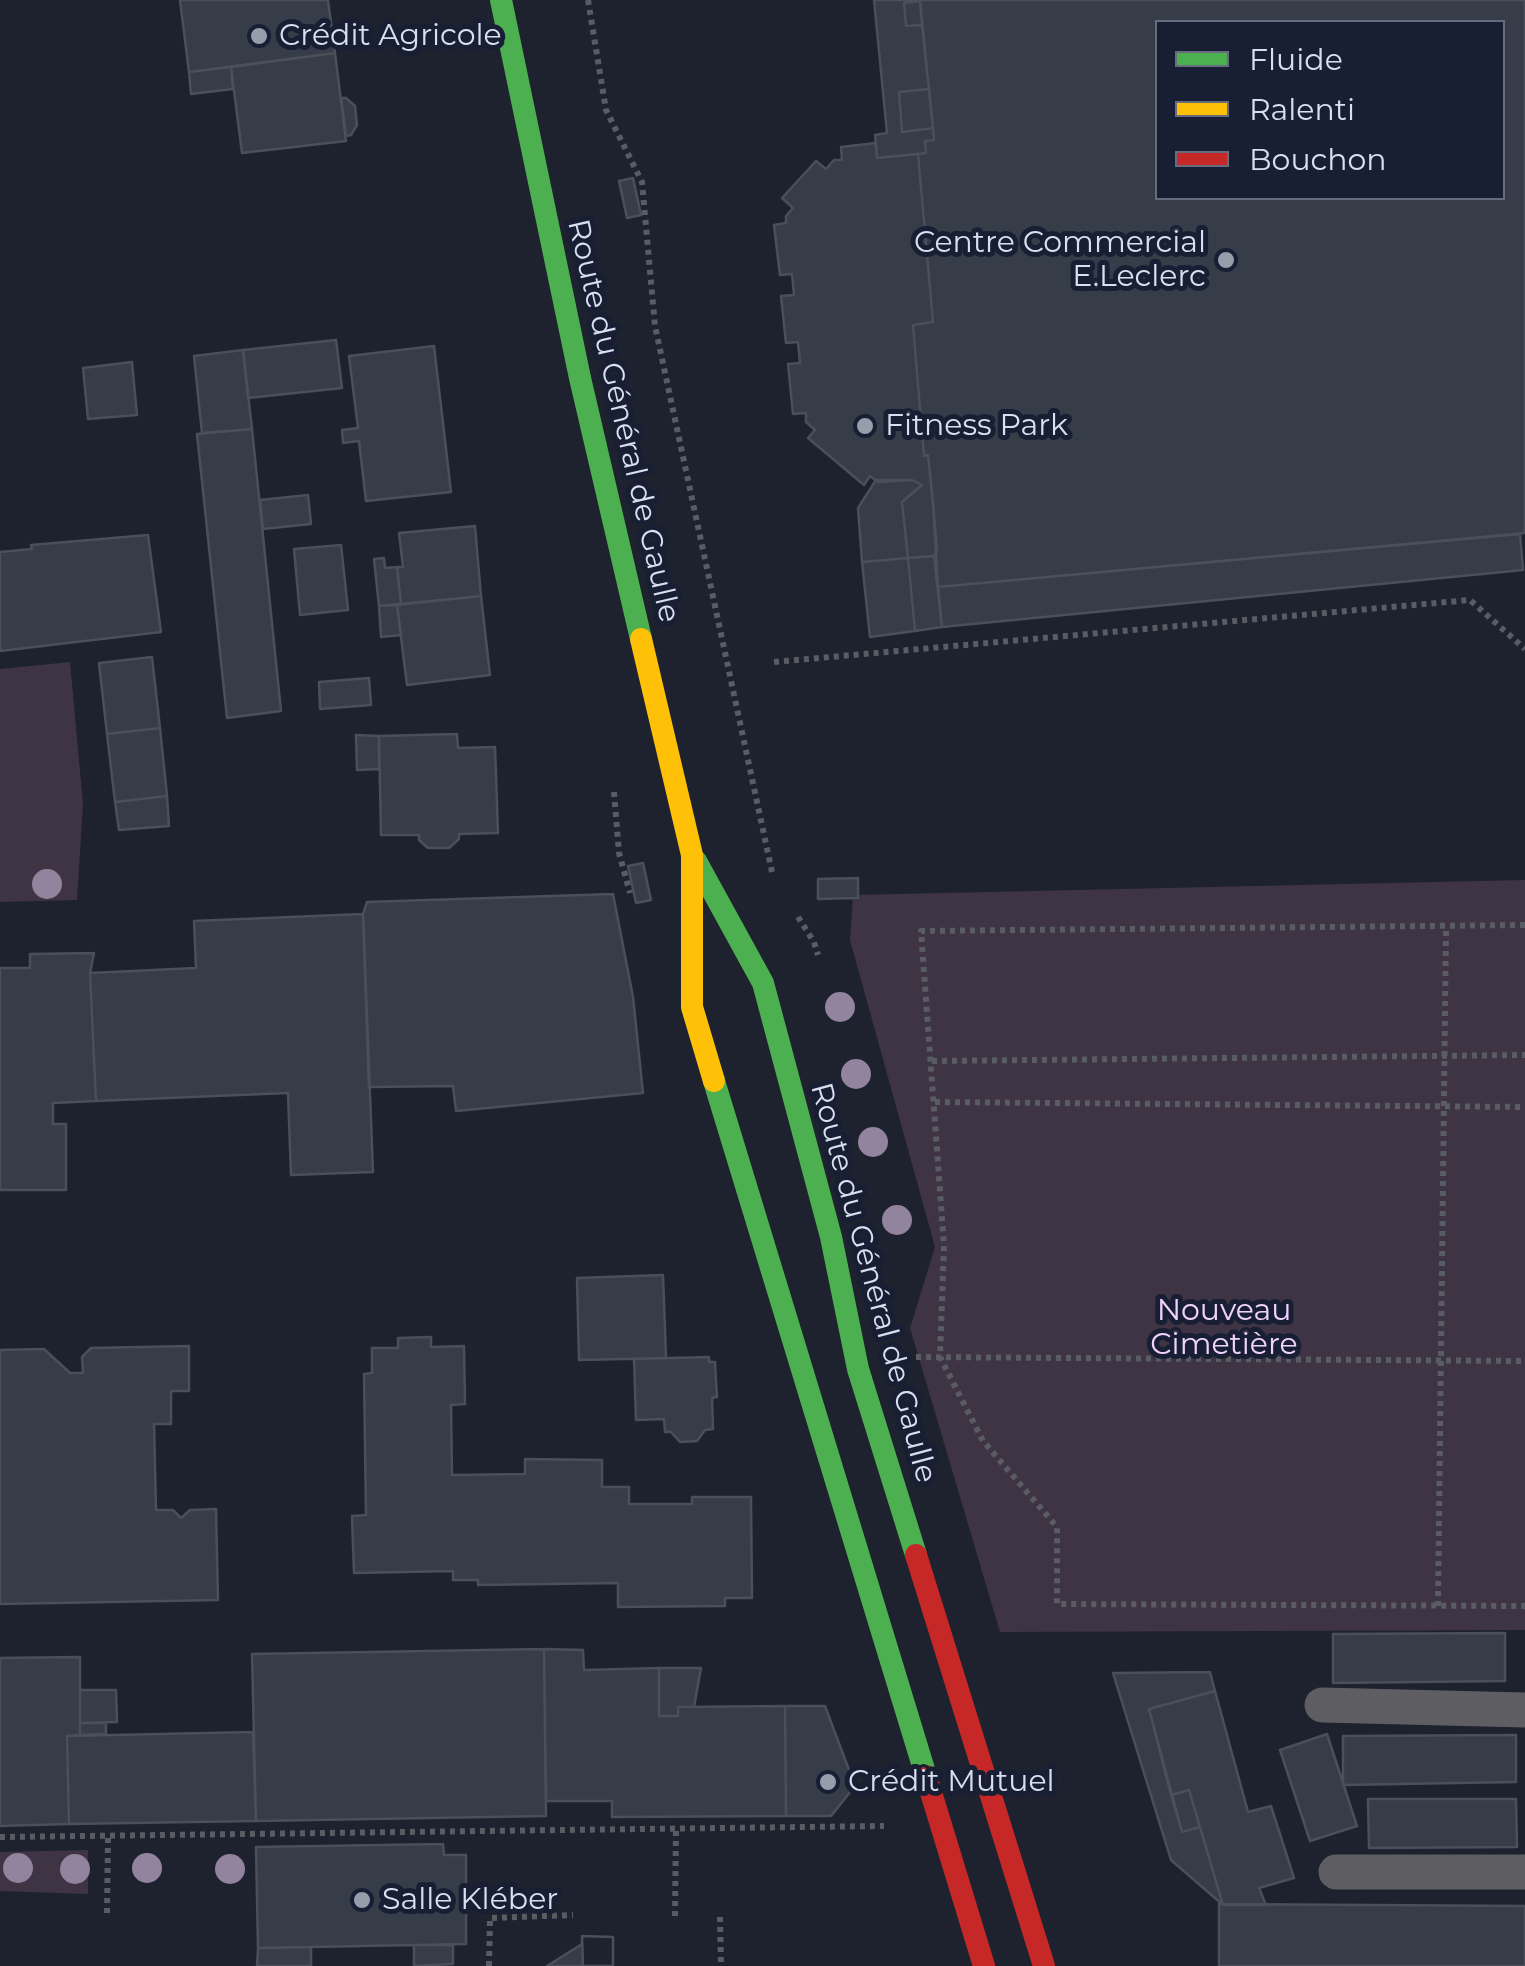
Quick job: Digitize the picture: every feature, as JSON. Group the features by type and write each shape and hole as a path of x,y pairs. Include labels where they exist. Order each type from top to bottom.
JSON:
{"main road":[{"name":"Route du Général de Gaulle","path":"500,0 580,378 692,855 692,1007 984,1966"},
{"name":"Route du Général de Gaulle","path":"692,855 763,984 831,1238 858,1369 1044,1966"}],"lane":[{"path":"1322,1704 1525,1710"},
{"path":"1336,1872 1525,1872"}],"path":[{"path":"774,662 1470,600 1525,649"},
{"path":"1525,925 921,931 944,1246 940,1357 983,1442 1056,1527 1057,1604 1525,1606"},
{"path":"1438,1606 1446,926"},
{"path":"932,1061 1525,1055"},
{"path":"934,1102 1525,1106"},
{"path":"906,1357 1525,1360"},
{"path":"0,1837 891,1826"},
{"path":"675,1916 676,1828"},
{"path":"107,1913 108,1836"},
{"path":"489,1966 490,1918 572,1915"},
{"path":"720,1916 720,1966"}],"green space":[{"path":"70,662 83,804 77,900 0,902 0,669"},
{"name":"Nouveau Cimetière","path":"1525,880 1525,1630 1000,1632 910,1328 935,1247 850,940 853,895"},
{"path":"88,1850 88,1894 0,1891 0,1852"}],"building":[{"name":"Crédit Agricole","path":"180,0 328,0 335,53 189,72"},
{"path":"874,0 920,0 904,3 906,26 922,25 929,89 899,92 902,132 933,128 934,140 925,141 926,153 877,158 875,135 887,133"},
{"name":"Centre Commercial E.Leclerc","path":"920,0 1525,0 1525,533 938,587 933,503 928,455 924,456 913,325 933,322 918,154 926,153 925,141 934,140"},
{"path":"920,1 922,25 906,26 904,3"},
{"path":"335,53 346,141 242,153 231,67"},
{"path":"231,67 233,89 191,94 189,72"},
{"path":"929,89 933,128 902,132 899,92"},
{"path":"341,98 355,106 357,125 346,136"},
{"path":"876,143 877,158 918,154 933,322 913,325 924,456 928,455 933,503 937,550 934,556 908,558 902,502 922,485 912,480 878,482 870,476 864,485 808,438 815,430 806,422 806,413 793,414 788,364 800,363 798,342 786,343 781,296 794,295 792,274 780,275 774,225 786,223 793,208 782,198 816,161 826,169 834,160 842,160 841,147"},
{"path":"633,178 641,215 627,218 619,181"},
{"path":"336,340 342,388 248,398 243,350"},
{"path":"434,346 451,492 366,501 359,441 343,443 342,430 358,428 349,356"},
{"path":"243,350 252,429 202,433 194,356"},
{"path":"132,362 137,415 88,419 83,368"},
{"path":"252,429 281,711 227,718 197,434"},
{"path":"876,480 912,480 922,485 902,502 908,558 862,562 858,508"},
{"path":"308,495 311,524 263,529 260,500"},
{"path":"475,526 481,596 401,604 397,567 403,567 399,533"},
{"path":"1520,534 1523,570 942,627 938,587"},
{"path":"148,535 161,632 0,651 0,552 32,549 31,545"},
{"path":"341,545 348,610 300,615 294,549"},
{"path":"934,556 942,627 915,631 908,558"},
{"path":"384,558 385,568 397,567 401,604 379,606 374,559"},
{"path":"908,558 915,631 870,637 862,562"},
{"path":"481,596 490,675 407,685 397,605"},
{"path":"397,605 401,635 381,637 379,606"},
{"path":"152,657 160,728 107,734 99,663"},
{"path":"369,678 371,705 320,709 319,682"},
{"path":"160,728 167,796 115,802 107,734"},
{"path":"457,734 458,748 495,747 498,833 459,834 449,848 428,848 419,835 381,835 379,736"},
{"path":"356,735 379,736 379,769 357,770"},
{"path":"167,796 169,826 119,830 115,802"},
{"path":"643,863 651,900 636,903 628,866"},
{"path":"858,878 858,898 818,899 818,879"},
{"path":"613,894 633,997 643,1093 456,1111 453,1086 369,1087 363,914 367,902"},
{"path":"363,914 373,1172 291,1175 288,1093 96,1101 90,973 196,968 194,921"},
{"path":"94,953 90,973 96,1101 53,1103 53,1124 66,1124 66,1190 0,1190 0,968 30,968 30,954"},
{"path":"663,1275 666,1358 579,1360 577,1278"},
{"path":"431,1337 431,1347 464,1346 465,1404 451,1405 452,1475 525,1474 525,1459 602,1460 602,1487 629,1487 629,1504 692,1504 692,1497 751,1497 752,1598 725,1598 725,1606 618,1607 618,1583 478,1585 478,1580 453,1580 453,1571 354,1573 352,1516 366,1515 364,1374 372,1373 372,1348 398,1348 398,1338"},
{"path":"189,1346 189,1391 171,1391 171,1424 154,1424 156,1510 173,1510 181,1518 190,1510 216,1509 218,1600 0,1604 0,1350 44,1349 70,1373 83,1373 82,1357 91,1348"},
{"path":"709,1357 709,1362 715,1362 717,1397 712,1398 713,1429 705,1430 697,1441 680,1442 671,1432 665,1432 664,1419 636,1420 634,1359"},
{"path":"1505,1633 1505,1681 1333,1683 1333,1634"},
{"path":"544,1649 583,1650 584,1670 659,1668 659,1716 678,1716 678,1707 785,1706 786,1816 612,1817 612,1801 546,1801"},
{"path":"544,1649 546,1816 256,1821 252,1654"},
{"path":"80,1657 80,1735 67,1736 69,1824 0,1826 0,1658"},
{"path":"659,1668 701,1668 694,1707 678,1707 678,1716 659,1716"},
{"path":"1210,1672 1215,1691 1149,1709 1182,1832 1200,1827 1223,1905 1171,1860 1113,1673"},
{"path":"80,1690 116,1690 117,1722 80,1723"},
{"path":"1215,1691 1248,1812 1271,1806 1294,1878 1259,1888 1266,1905 1223,1905 1189,1790 1171,1795 1149,1709"},
{"path":"785,1706 825,1706 855,1786 831,1816 786,1816"},
{"path":"80,1723 106,1723 106,1734 80,1735"},
{"path":"253,1732 256,1821 69,1824 67,1736"},
{"path":"1327,1734 1357,1826 1310,1841 1280,1750"},
{"path":"1516,1735 1516,1782 1343,1785 1343,1736"},
{"path":"1189,1790 1200,1827 1182,1832 1171,1795"},
{"path":"1368,1799 1516,1799 1517,1847 1369,1848"},
{"name":"Salle Kléber","path":"443,1844 444,1855 466,1855 466,1944 258,1948 256,1847"},
{"path":"1219,1904 1525,1906 1525,1966 1219,1966"},
{"path":"582,1936 613,1937 613,1966 547,1966 582,1944"},
{"path":"582,1936 613,1937 613,1966 583,1966"},
{"path":"414,1945 453,1945 453,1964 414,1966"},
{"path":"311,1947 311,1966 257,1966 258,1948"}],"traffic: fast":[{"path":"501,0 580,378 641,639"},
{"path":"696,861 763,983 831,1237 858,1369 916,1555"},
{"path":"714,1081 926,1776"}],"traffic: slow":[{"path":"641,639 692,855 692,1007 714,1081"}],"traffic: jam":[{"path":"916,1555 1044,1966"},
{"path":"926,1776 984,1966"}],"place":[{"name":"Crédit Agricole","path":"259,36"},
{"name":"Centre Commercial E.Leclerc","path":"1226,260"},
{"name":"Fitness Park","path":"865,426"},
{"name":"Crédit Mutuel","path":"828,1782"},
{"name":"Salle Kléber","path":"362,1900"}]}
